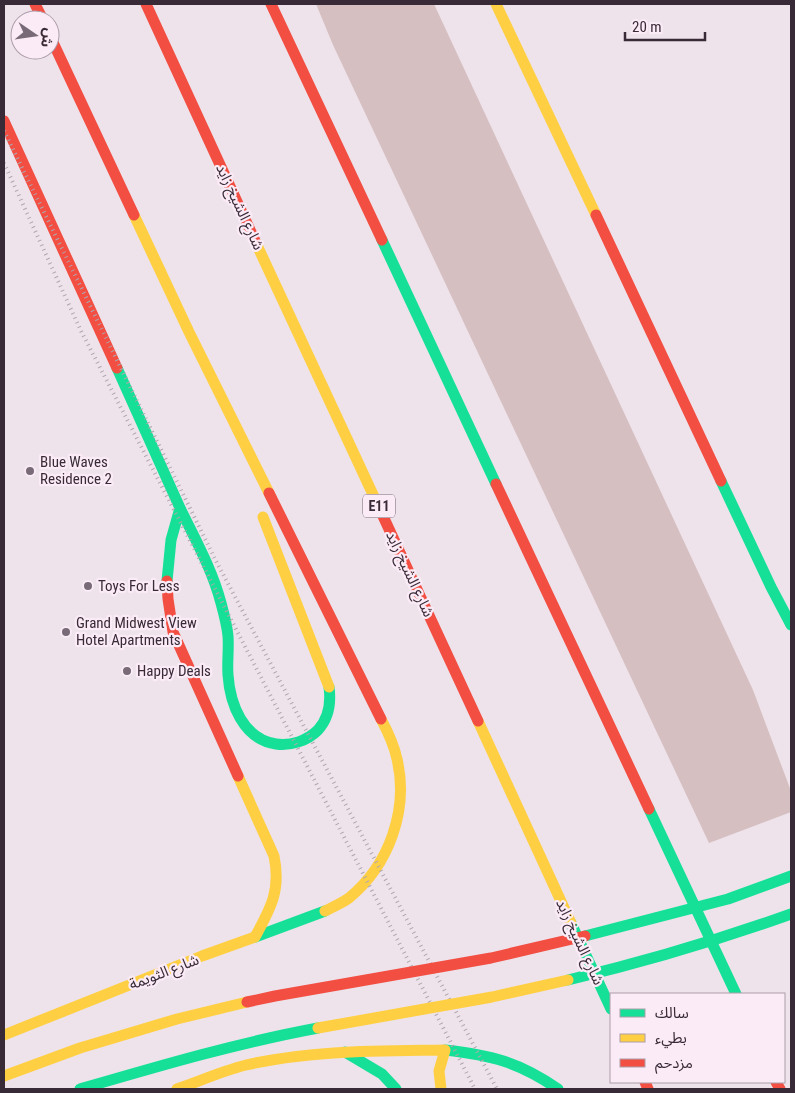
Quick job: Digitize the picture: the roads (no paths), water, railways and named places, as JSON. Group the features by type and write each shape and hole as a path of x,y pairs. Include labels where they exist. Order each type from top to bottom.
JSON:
{"main road":[{"name":"شارع الشيخ زايد","path":"146,4 610,1007"},
{"path":"271,4 736,993"},
{"path":"496,4 790,629"},
{"path":"60,57 189,332 241,462"},
{"path":"4,121 213,579 220,598 228,637 228,677 231,698 239,717 247,729 258,738 271,744 286,745 299,743 312,736 322,725 328,712 331,698 329,684 259,508"},
{"name":"شارع الثويمة","path":"4,1035 324,911 347,899 366,882 381,861 393,838 399,814 401,788 398,763 390,739 189,332"},
{"path":"180,508 172,532 166,582 173,632 274,856 277,867 278,877 275,899 256,937"},
{"path":"4,1076 80,1048 177,1019 275,996 491,958 622,928 728,899 791,876"},
{"path":"80,1089 188,1057 285,1034 492,997 632,965 730,936 791,914"},
{"path":"441,1089 439,1071 445,1050"},
{"path":"177,1089 244,1066 300,1056 344,1051 445,1050 479,1053 509,1060 537,1074 558,1089"},
{"path":"344,1051 377,1070 396,1089"}],"railway":[{"path":"4,131 216,561 497,1089"},
{"path":"4,163 81,331 475,1089"}],"place":[{"name":"Blue Waves Residence 2","path":"30,471"},
{"name":"Toys For Less","path":"88,586"},
{"name":"Grand Midwest View Hotel Apartments","path":"66,632"},
{"name":"Happy Deals","path":"127,671"}]}
